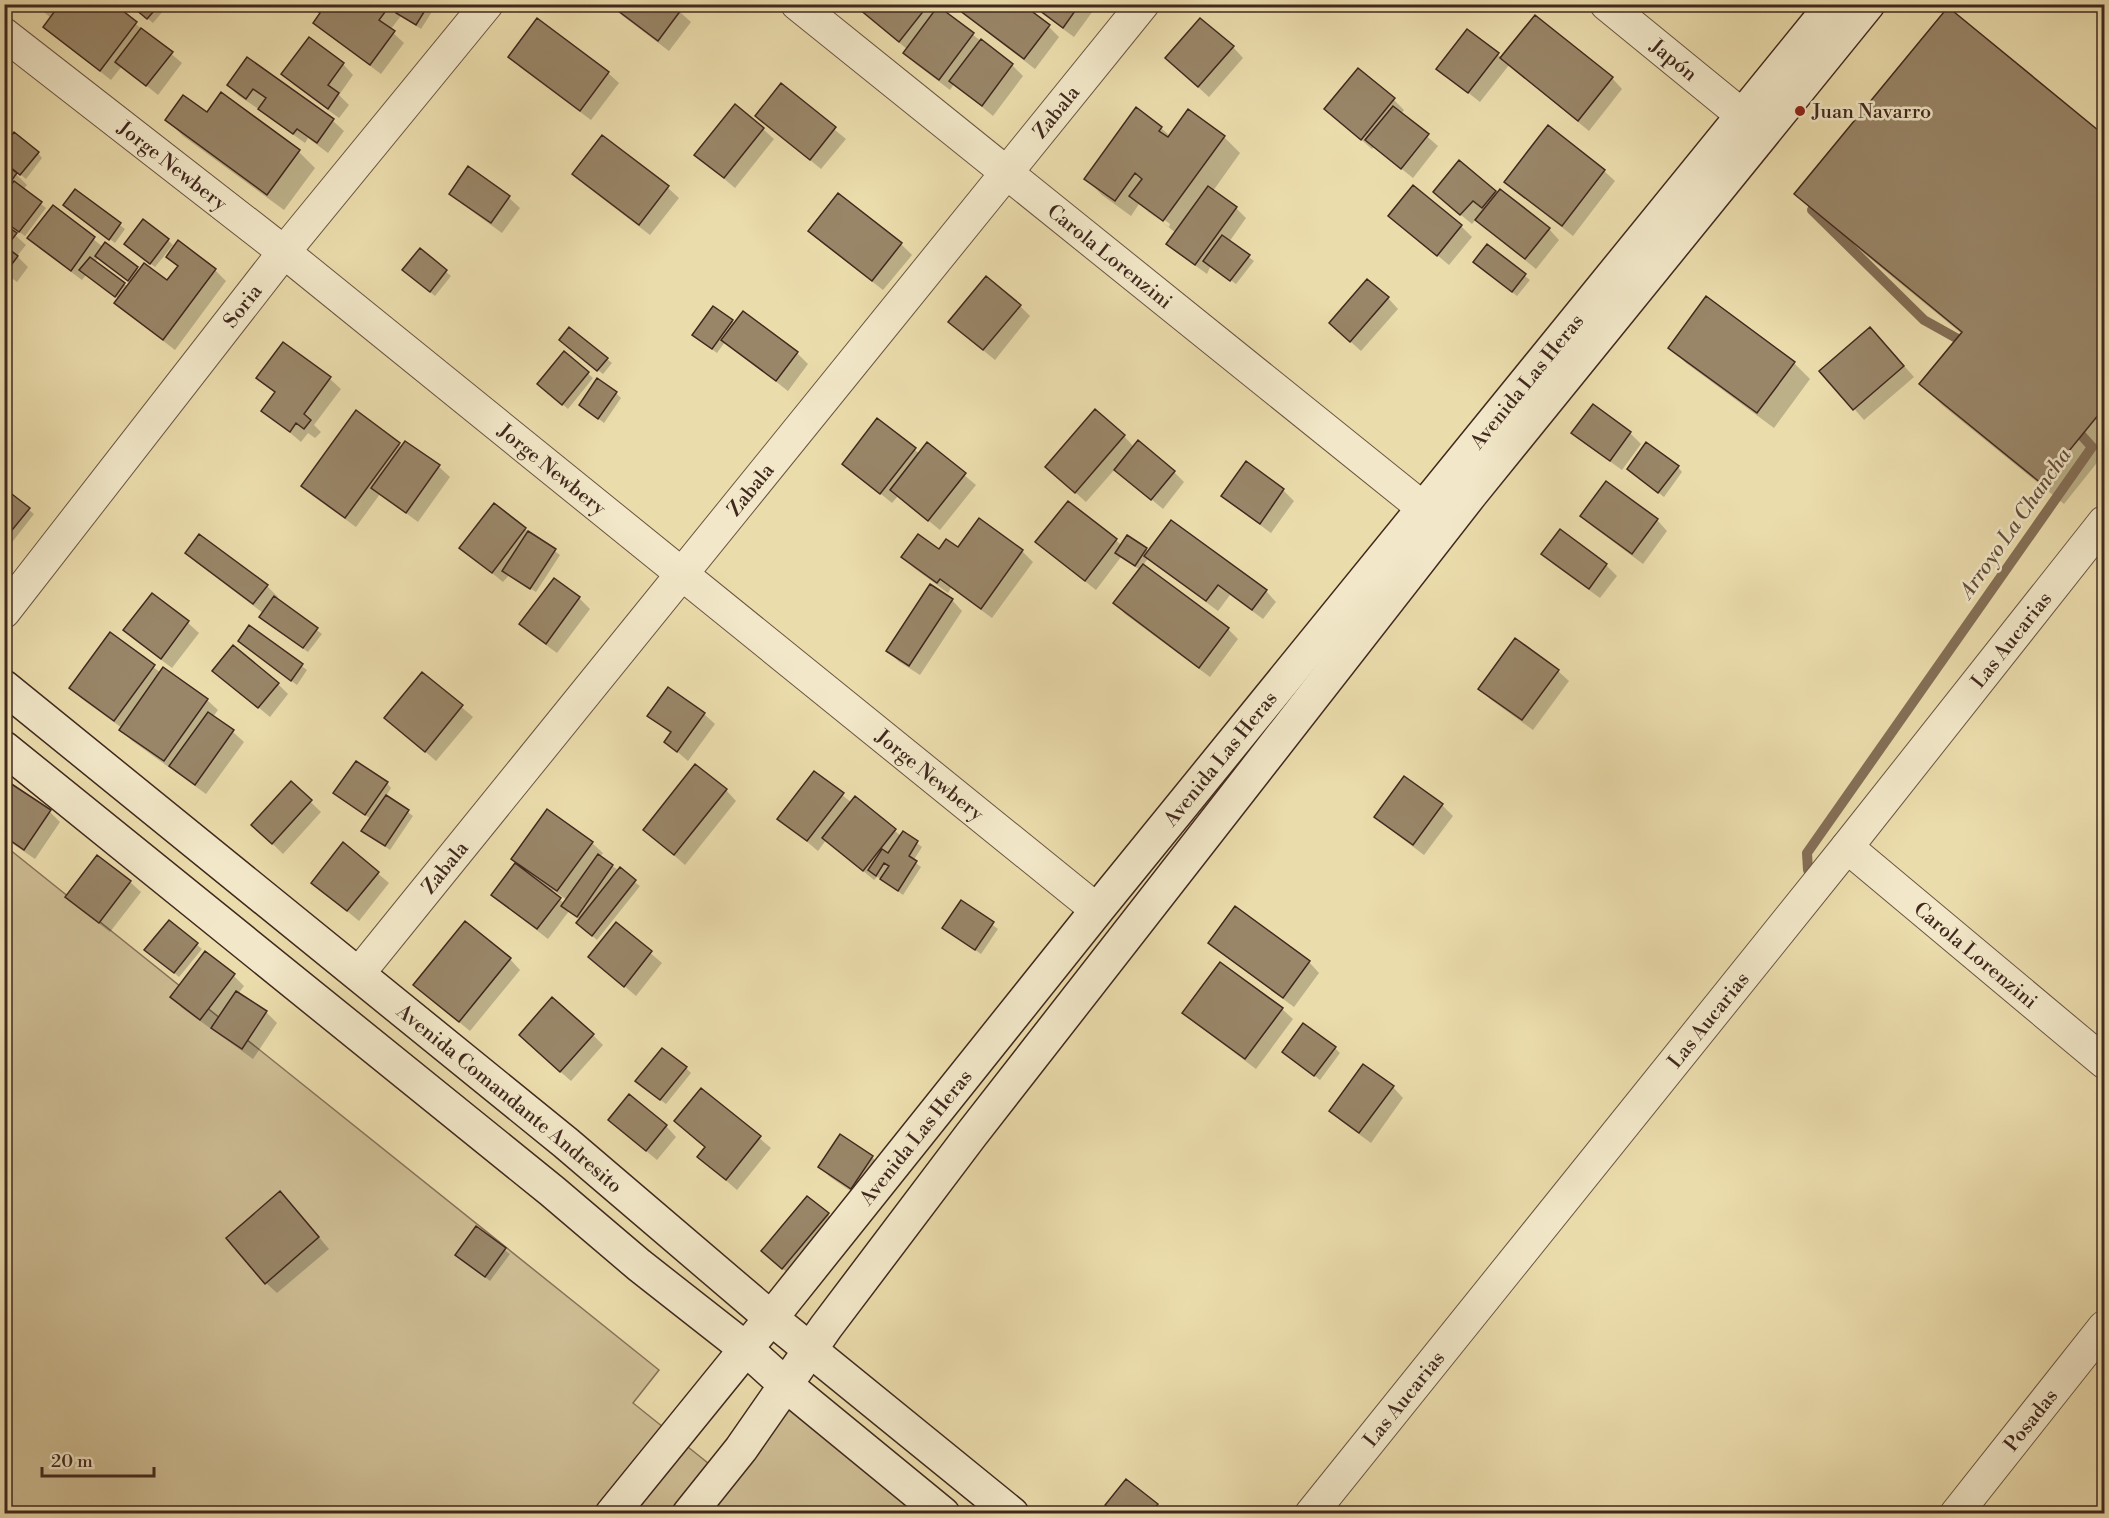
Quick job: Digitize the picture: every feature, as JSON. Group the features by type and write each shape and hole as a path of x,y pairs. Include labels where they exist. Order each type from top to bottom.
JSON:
{"main road":[{"name":"Avenida Las Heras","path":"612,1514 1097,910 1833,4"},
{"name":"Avenida Las Heras","path":"689,1514 741,1449 833,1318 971,1135 1470,495 1868,4"},
{"name":"Avenida Comandante Andresito","path":"4,687 359,973 566,1143 771,1318 1012,1514"},
{"path":"4,747 552,1191 639,1265 746,1349 787,1386 943,1514"}],"street":[{"name":"Soria","path":"4,612 284,252 487,4"},
{"name":"Carola Lorenzini","path":"797,4 1423,508"},
{"name":"Zabala","path":"359,973 1143,4"},
{"name":"Japón","path":"1606,4 1743,116"},
{"name":"Jorge Newbery","path":"4,34 284,252 1097,910"},
{"name":"Las Aucarias","path":"1311,1514 1847,847 2104,522"},
{"name":"Carola Lorenzini","path":"1847,847 2104,1062"},
{"name":"Posadas","path":"1956,1514 2104,1327"}],"shaded area":[{"path":"4,845 659,1370 633,1403 718,1471 779,1397 921,1513 5,1513"}],"building":[{"path":"60,4 114,4 137,22 100,71 43,27"},
{"path":"129,4 160,4 147,19"},
{"path":"309,4 391,4 379,20 395,31 370,65 313,23 320,13"},
{"path":"401,4 429,4 416,25 396,13"},
{"path":"609,4 674,4 681,10 658,41"},
{"path":"853,4 929,4 899,42"},
{"path":"951,4 1022,4 1050,25 1024,59"},
{"path":"1031,4 1080,4 1063,28"},
{"path":"938,6 974,33 939,80 903,53"},
{"path":"1948,7 2104,135 2104,408 2042,484 1919,384 1962,332 1794,194"},
{"path":"1535,15 1613,77 1578,121 1500,58"},
{"path":"537,18 609,72 580,111 508,57"},
{"path":"1200,18 1234,46 1198,87 1165,58"},
{"path":"141,28 173,52 146,86 115,62"},
{"path":"1467,29 1499,53 1468,93 1436,69"},
{"path":"309,37 344,63 328,85 339,93 328,109 281,74"},
{"path":"981,39 1013,64 982,106 949,81"},
{"path":"247,57 334,119 317,143 297,129 293,134 258,109 266,98 253,89 246,99 227,85"},
{"path":"1358,68 1395,98 1361,140 1324,109"},
{"path":"781,83 836,127 810,160 755,116"},
{"path":"221,92 300,150 267,195 165,120 183,95 207,112"},
{"path":"735,104 764,128 724,178 694,155"},
{"path":"1393,106 1429,134 1401,169 1365,140"},
{"path":"1136,107 1162,127 1159,131 1168,137 1188,109 1225,136 1163,221 1129,196 1142,179 1135,173 1115,201 1084,179"},
{"path":"1548,125 1605,170 1562,226 1504,182"},
{"path":"14,132 39,152 20,175 4,162 4,145"},
{"path":"602,135 669,186 639,225 572,174"},
{"path":"1459,160 1496,191 1482,208 1473,201 1460,215 1433,192"},
{"path":"4,164 17,173 4,191"},
{"path":"468,166 510,196 491,223 449,194"},
{"path":"14,181 42,202 19,232 4,221 4,193"},
{"path":"1413,185 1462,225 1437,256 1388,216"},
{"path":"1208,186 1237,207 1195,265 1166,244"},
{"path":"75,189 121,223 109,240 63,205"},
{"path":"1500,189 1550,228 1525,259 1475,220"},
{"path":"838,193 902,243 872,281 808,231"},
{"path":"53,205 95,237 71,271 27,238"},
{"path":"143,219 169,239 150,264 124,244"},
{"path":"4,224 17,233 6,247 18,256 6,272 4,271"},
{"path":"1222,235 1250,255 1230,281 1203,261"},
{"path":"178,240 216,269 163,340 114,303 144,263 167,280 178,266 166,257"},
{"path":"105,242 138,267 128,281 95,256"},
{"path":"1487,244 1526,274 1512,292 1473,262"},
{"path":"420,248 447,270 430,292 402,270"},
{"path":"90,257 125,283 115,297 79,270"},
{"path":"986,276 1021,305 983,350 948,322"},
{"path":"1367,279 1389,297 1350,342 1329,323"},
{"path":"1706,296 1795,362 1757,413 1668,348"},
{"path":"713,306 733,320 712,349 692,335"},
{"path":"743,311 798,352 776,381 721,340"},
{"path":"569,327 608,358 597,371 559,340"},
{"path":"1870,327 1904,366 1853,410 1819,371"},
{"path":"283,342 331,377 304,414 311,420 304,429 296,423 290,432 261,411 275,392 256,378"},
{"path":"564,351 589,372 562,405 537,384"},
{"path":"597,378 617,392 598,419 579,405"},
{"path":"1593,404 1631,432 1610,461 1571,433"},
{"path":"1095,409 1125,435 1075,493 1045,467"},
{"path":"356,410 400,443 345,518 301,486"},
{"path":"877,418 916,448 880,494 842,464"},
{"path":"1138,440 1175,471 1151,500 1114,470"},
{"path":"405,441 440,465 406,513 371,488"},
{"path":"927,442 966,473 928,521 890,490"},
{"path":"1646,442 1679,466 1658,493 1627,469"},
{"path":"1246,461 1284,489 1260,524 1221,496"},
{"path":"1606,481 1658,519 1632,554 1580,516"},
{"path":"4,488 30,508 4,540"},
{"path":"1068,501 1117,539 1085,581 1035,542"},
{"path":"494,503 526,528 492,573 459,548"},
{"path":"979,518 1023,550 981,609 940,579 937,583 901,557 918,534 939,549 946,539 958,547"},
{"path":"1171,520 1267,590 1252,610 1218,585 1206,601 1144,556"},
{"path":"1560,529 1607,564 1589,589 1541,554"},
{"path":"528,531 556,549 530,589 502,571"},
{"path":"199,534 268,585 253,604 185,553"},
{"path":"1127,535 1147,548 1135,566 1115,553"},
{"path":"1143,564 1229,628 1199,668 1113,603"},
{"path":"554,578 580,597 546,644 519,624"},
{"path":"930,584 953,599 909,666 886,651"},
{"path":"152,593 189,621 161,659 123,630"},
{"path":"274,596 318,628 303,648 259,617"},
{"path":"249,625 303,664 291,681 238,641"},
{"path":"110,632 155,665 114,721 69,688"},
{"path":"1515,638 1559,670 1522,720 1478,689"},
{"path":"233,645 279,683 258,708 212,671"},
{"path":"163,667 208,699 164,761 119,730"},
{"path":"422,672 463,705 425,752 384,718"},
{"path":"668,687 705,713 677,752 664,742 671,732 647,716"},
{"path":"208,712 234,730 195,785 169,766"},
{"path":"356,761 388,782 365,815 333,793"},
{"path":"695,764 727,789 674,855 643,830"},
{"path":"814,771 844,793 807,841 777,819"},
{"path":"1404,776 1443,804 1413,845 1374,817"},
{"path":"4,779 51,810 24,850 4,836"},
{"path":"291,781 312,800 272,844 251,825"},
{"path":"386,795 409,810 385,846 361,831"},
{"path":"855,796 896,829 863,871 822,838"},
{"path":"547,809 593,842 557,891 511,859"},
{"path":"903,831 918,841 909,856 917,861 898,891 880,879 889,866 884,863 876,876 868,870 882,849 888,853"},
{"path":"343,842 379,872 347,911 311,883"},
{"path":"598,854 613,865 577,917 561,906"},
{"path":"97,855 131,881 99,923 65,897"},
{"path":"515,863 561,898 537,929 491,895"},
{"path":"620,867 636,880 592,936 576,923"},
{"path":"961,900 994,922 975,950 942,928"},
{"path":"1235,906 1310,961 1283,998 1208,943"},
{"path":"169,920 198,943 174,973 144,950"},
{"path":"465,921 511,958 459,1022 413,985"},
{"path":"616,922 652,951 624,987 588,957"},
{"path":"205,951 235,974 200,1020 170,997"},
{"path":"1220,962 1283,1008 1245,1059 1182,1013"},
{"path":"236,991 267,1011 242,1049 211,1028"},
{"path":"552,997 594,1034 560,1072 519,1035"},
{"path":"1303,1023 1336,1047 1314,1076 1282,1052"},
{"path":"662,1048 687,1067 660,1100 635,1081"},
{"path":"1363,1064 1394,1086 1359,1133 1329,1111"},
{"path":"701,1088 761,1136 726,1180 697,1157 705,1147 674,1121"},
{"path":"629,1094 667,1125 646,1151 608,1120"},
{"path":"840,1134 873,1156 851,1189 818,1167"},
{"path":"280,1191 319,1237 265,1284 226,1238"},
{"path":"807,1196 829,1213 782,1269 761,1251"},
{"path":"476,1226 506,1248 485,1277 455,1255"},
{"path":"1126,1479 1158,1504 1150,1514 1117,1514 1105,1505"}],"waterway":[{"name":"Arroyo La Chancha","path":"1812,210 1924,320 1967,344"},
{"name":"Arroyo La Chancha","path":"1808,870 1807,853 2092,447 2073,426"}],"place":[{"name":"Juan Navarro","path":"1800,111"}]}
